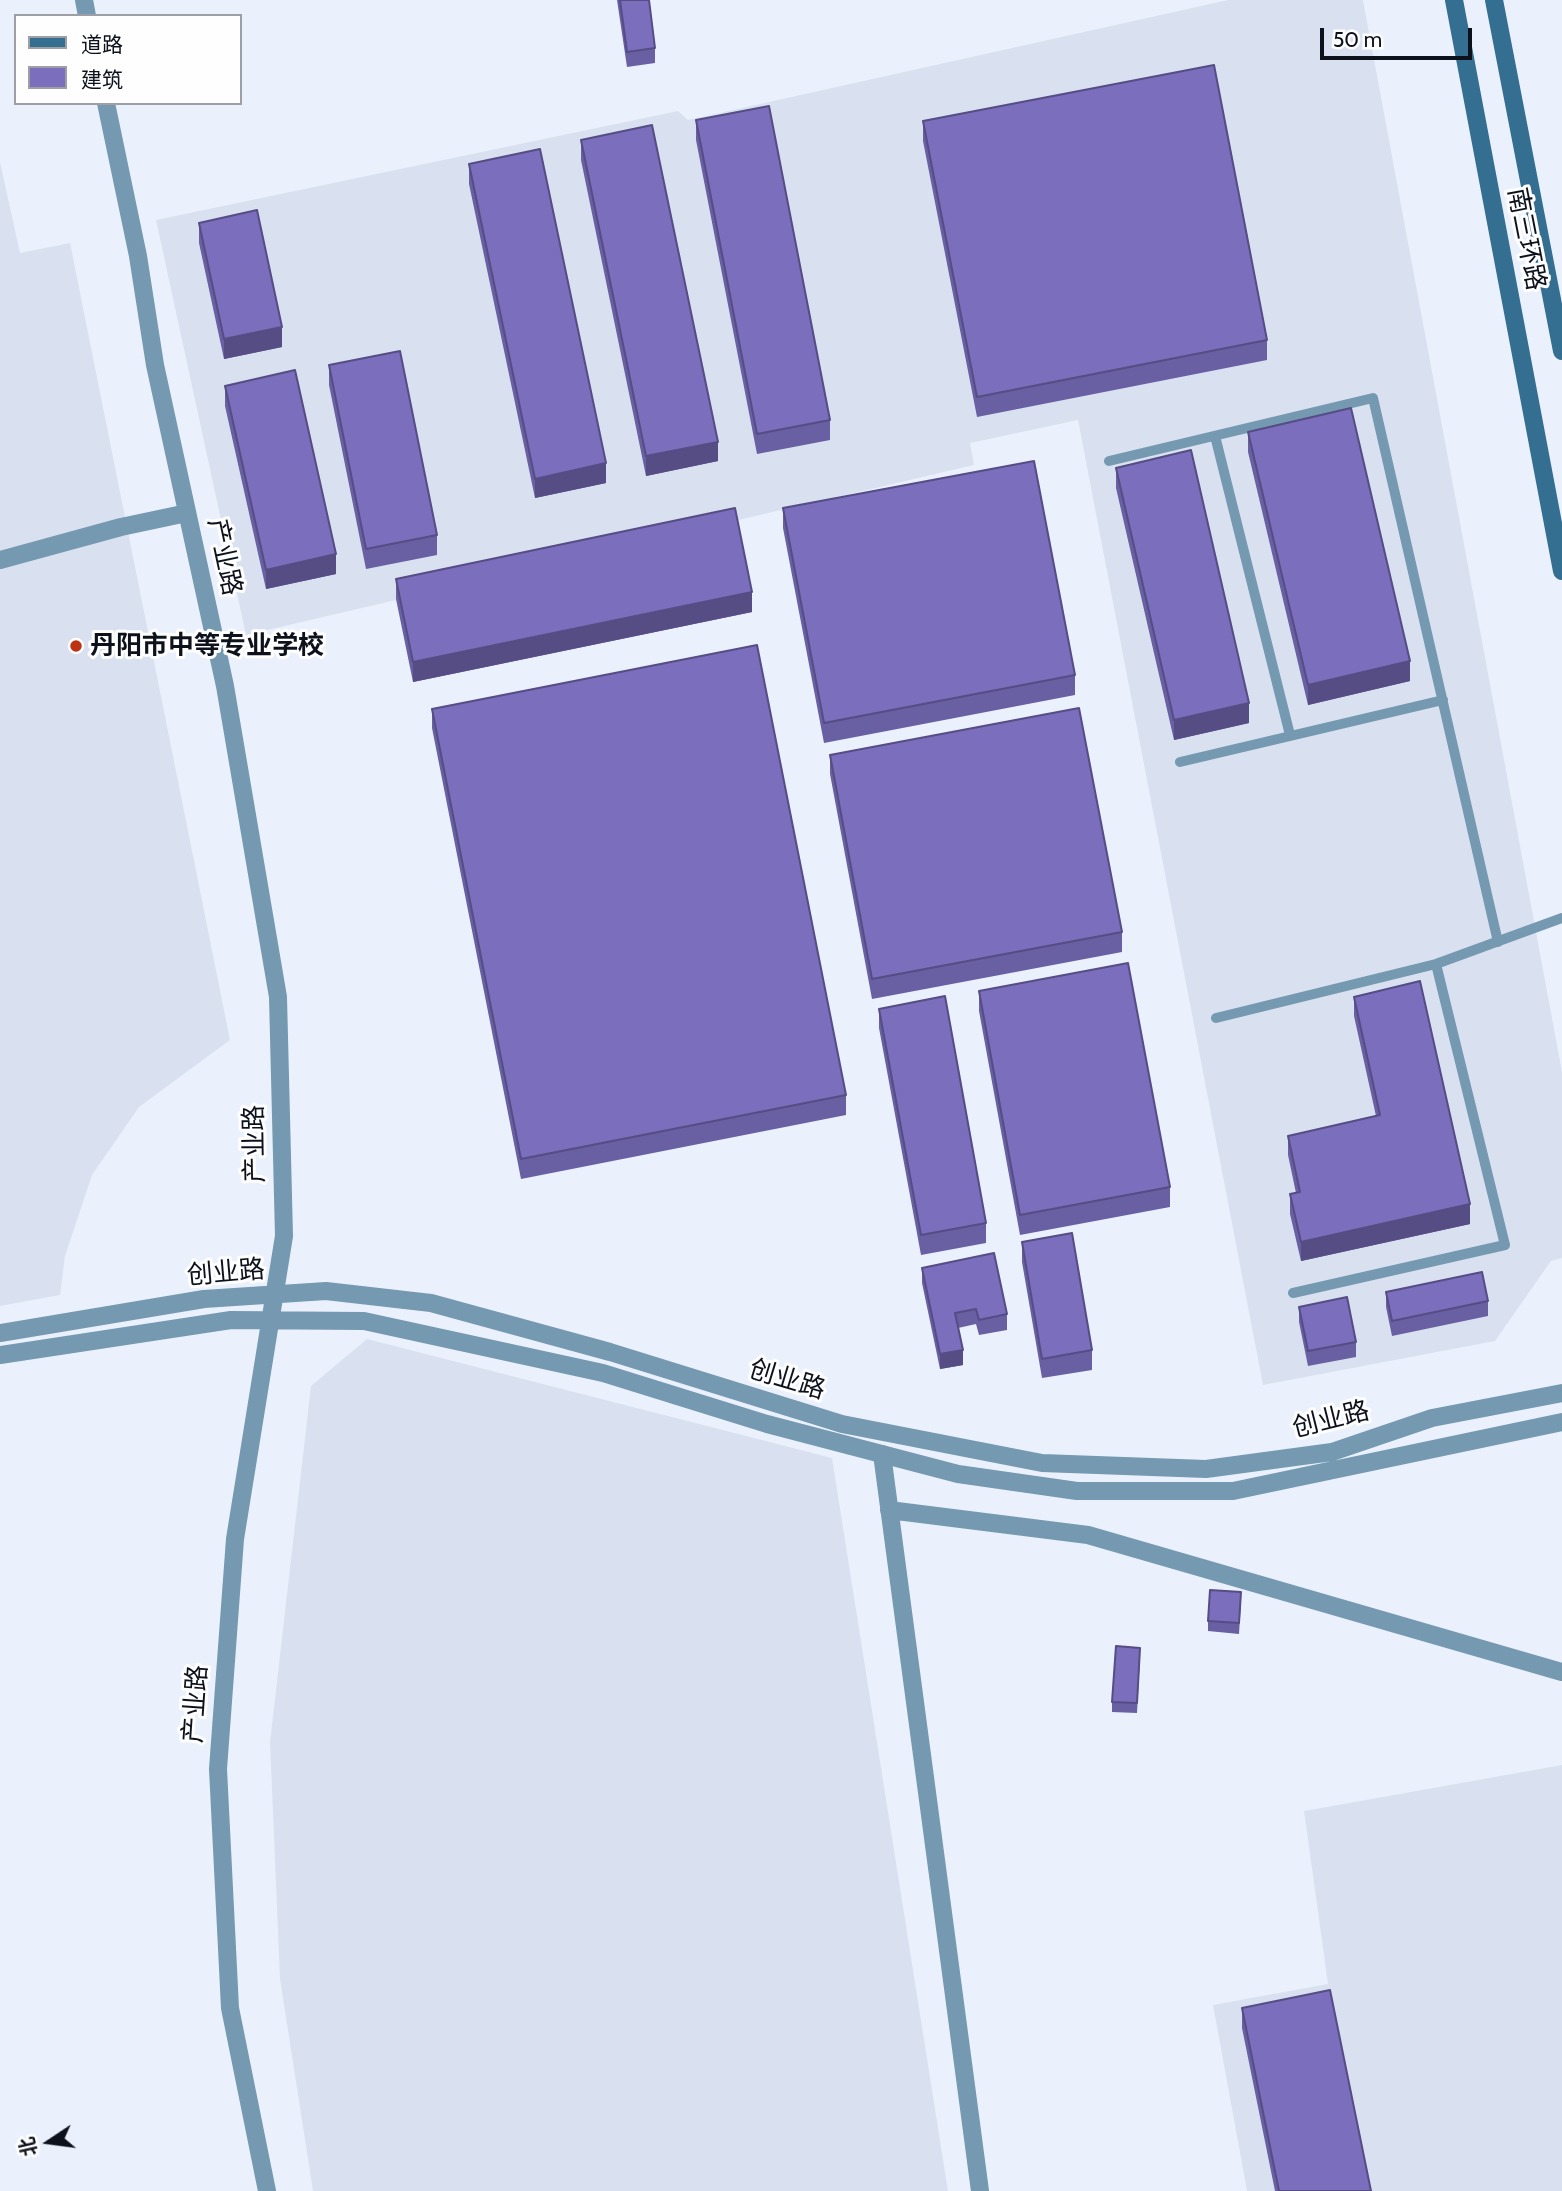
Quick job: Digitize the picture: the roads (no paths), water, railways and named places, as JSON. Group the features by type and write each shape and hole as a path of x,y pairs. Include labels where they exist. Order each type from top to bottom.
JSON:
{"main road":[{"name":"南三环路","path":"1454,0 1562,571"},
{"name":"南三环路","path":"1494,0 1562,351"}],"street":[{"name":"产业路","path":"106,105 136,244 155,365 225,686 278,997 284,1236 235,1539 218,1769 230,2007 267,2191"},
{"path":"0,560 121,527 187,513"},
{"name":"创业路","path":"0,1333 204,1299 326,1291 432,1303 610,1352 842,1424 1042,1463 1206,1469 1332,1452 1432,1418 1562,1393"},
{"name":"创业路","path":"0,1355 231,1320 364,1321 603,1373 767,1424 958,1474 1077,1491 1233,1491 1562,1422"},
{"path":"882,1454 980,2191"},
{"path":"889,1510 1088,1535 1562,1672"}],"lane":[{"path":"1109,461 1373,398 1498,942"},
{"path":"1215,436 1290,735"},
{"path":"1180,762 1443,700"},
{"path":"1216,1018 1436,964 1562,918"},
{"path":"1293,1293 1506,1245 1436,964"}],"place":[{"name":"丹阳市中等专业学校","path":"76,646"}]}
